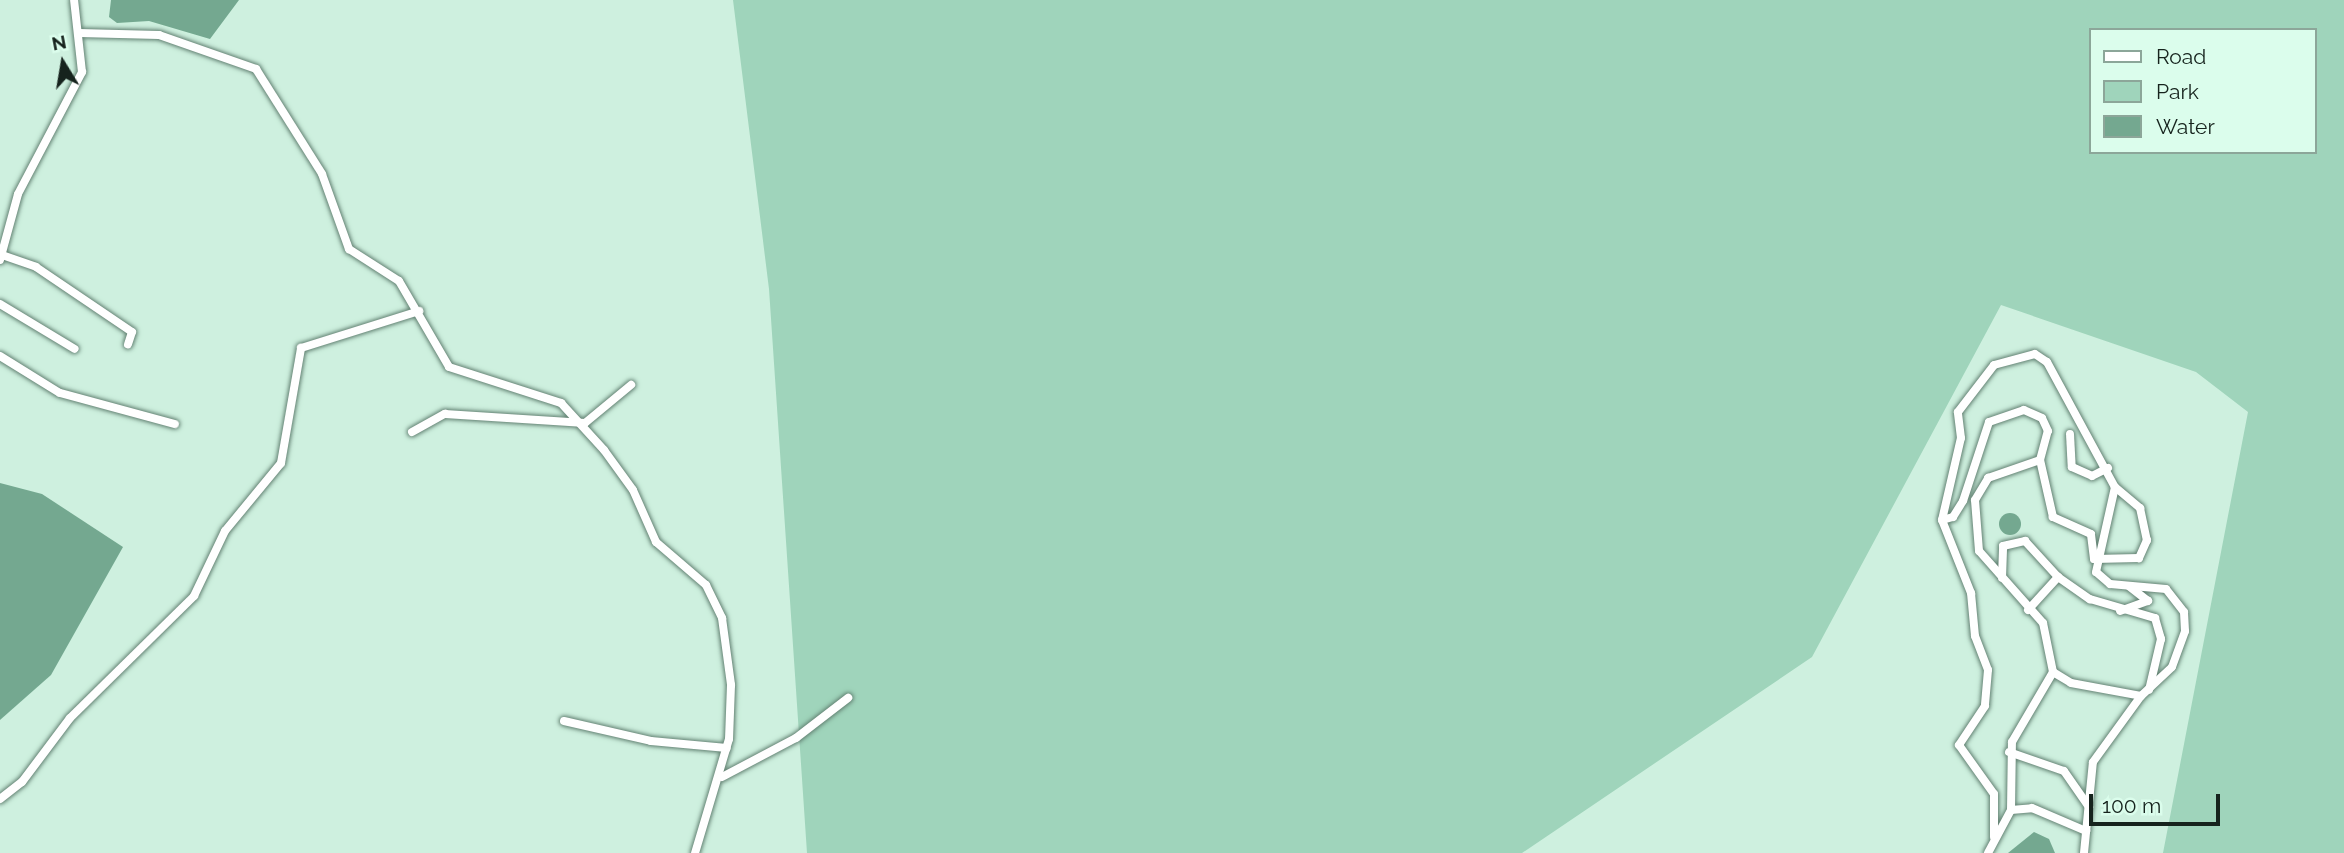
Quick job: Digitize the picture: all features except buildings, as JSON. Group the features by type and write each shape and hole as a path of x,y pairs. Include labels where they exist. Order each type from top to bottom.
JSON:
{"street":[{"path":"74,0 82,72 18,194 1,257 37,267 132,332 128,344"},
{"path":"79,33 159,35 256,69 309,150 349,249 389,269 419,311 453,370 532,389 584,424 633,490 656,542 718,601 731,685 727,748 722,777 695,853"},
{"path":"0,304 75,349"},
{"path":"0,799 22,782 69,718 194,596 225,531 281,464 301,348 419,311"},
{"path":"0,356 60,393 175,424"},
{"path":"1993,843 1994,794 1959,745 1985,706 1990,679 1975,636 1971,593 1942,520 1961,438 1958,412 1980,389 1988,371 2013,357 2044,358 2087,442 2108,468 2115,487 2144,517 2145,550 2127,563 2094,559"},
{"path":"412,432 445,414 584,424 631,385"},
{"path":"1942,520 1953,517 1963,501 1996,415 2024,410 2042,418 2047,438 2039,460 2053,517 2091,534 2100,578 2126,585 2166,589 2183,612 2180,654 2145,694 2094,762 2084,853"},
{"path":"2070,434 2072,467 2092,476 2108,468"},
{"path":"1988,853 2011,810 2009,752 2053,672 2043,623 2002,581 1976,543 1975,500 1988,478 2039,460"},
{"path":"2094,559 2115,487"},
{"path":"2002,581 2001,552 2017,540 2033,546 2058,577 2119,611 2151,615 2159,625 2145,694"},
{"path":"2028,610 2058,577"},
{"path":"2119,611 2148,601 2126,585"},
{"path":"2053,672 2071,683 2145,694"},
{"path":"722,777 796,738 848,698"},
{"path":"564,721 651,741 727,748"},
{"path":"2009,752 2064,771 2089,807"},
{"path":"2011,810 2032,808 2086,831"}],"green space":[{"path":"733,0 2344,0 2344,853 2163,853 2248,412 2196,372 2001,305 1812,657 1522,853 807,853 769,289"}],"water":[{"path":"111,0 239,0 210,39 149,21 117,23 109,17"},
{"path":"0,483 42,494 123,547 51,675 0,720"},
{"path":"2010,513 2018,516 2021,524 2018,532 2010,535 2002,532 1999,524 2002,516"},
{"path":"2034,832 2049,839 2055,853 2008,853"}]}
